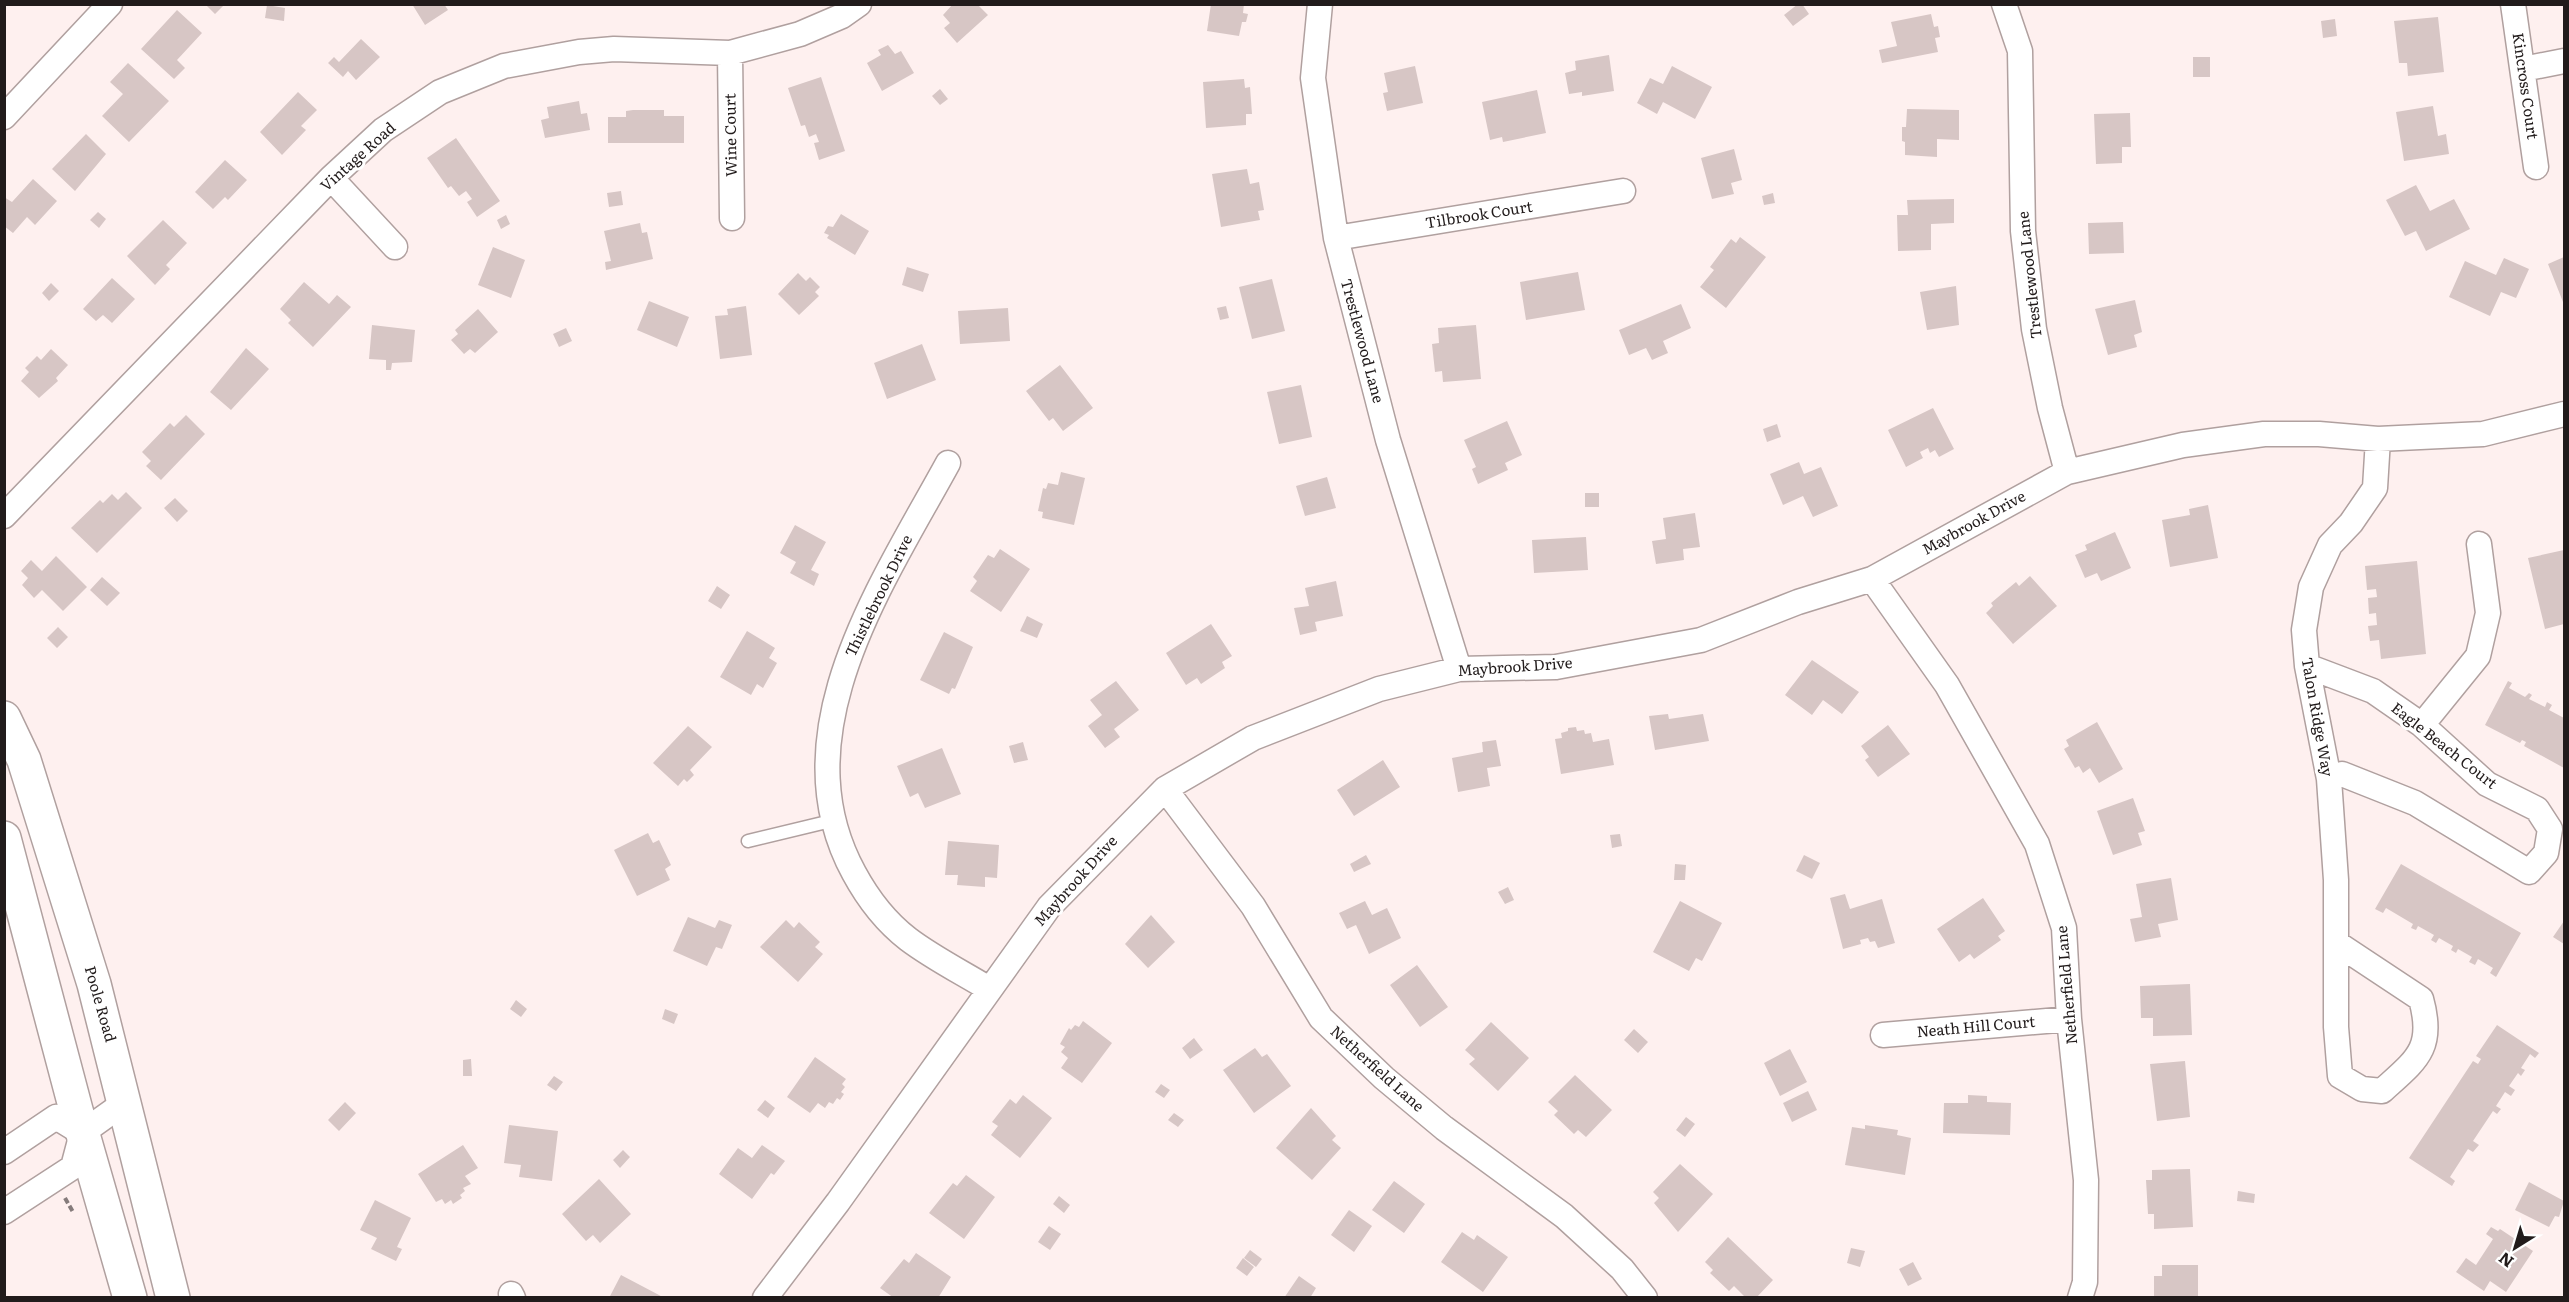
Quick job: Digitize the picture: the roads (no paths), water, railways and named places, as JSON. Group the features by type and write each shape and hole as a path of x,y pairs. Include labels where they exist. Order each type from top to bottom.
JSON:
{"main road":[{"name":"Poole Road","path":"4,718 24,760 63,877 111,1042 124,1103 174,1298"},
{"path":"4,838 82,1133 130,1298"}],"street":[{"path":"4,117 110,4"},
{"name":"Vintage Road","path":"4,516 331,178 383,130 440,92 504,66 579,52 614,50 730,53 800,34 842,16 859,4"},
{"name":"Trestlewood Lane","path":"1320,4 1313,78 1336,238 1388,440 1459,669"},
{"name":"Trestlewood Lane","path":"2004,4 2020,51 2023,231 2034,329 2050,408 2067,472"},
{"name":"Kincross Court","path":"2513,4 2536,167"},
{"name":"Wine Court","path":"730,53 732,218"},
{"path":"2523,69 2565,60"},
{"path":"331,178 395,247"},
{"name":"Tilbrook Court","path":"1336,238 1623,191"},
{"name":"Maybrook Drive","path":"765,1298 838,1202 1049,907 1165,789 1253,738 1378,689 1459,669 1556,667 1701,640 1798,602 1872,579 2067,472 2183,445 2264,434 2319,434 2378,439 2483,434 2565,414"},
{"name":"Talon Ridge Way","path":"2338,944 2421,999 2427,1023 2419,1057 2382,1091 2362,1089 2340,1076 2336,1027 2338,944 2329,778 2307,666 2304,630 2311,587 2330,545 2351,523 2375,488 2378,439"},
{"name":"Thistlebrook Drive","path":"948,464 873,601 848,656 829,731 831,821 841,849 867,897 907,939 989,989"},
{"path":"2422,725 2478,656 2488,613 2479,544"},
{"name":"Netherfield Lane","path":"1872,579 1947,685 2037,844 2064,928 2069,1019 2086,1180 2085,1281 2080,1298"},
{"name":"Eagle Beach Court","path":"2307,666 2373,691 2422,725 2487,784 2537,809 2550,829 2546,853 2529,872 2415,803 2342,774 2329,778"},
{"name":"Netherfield Lane","path":"1165,789 1252,906 1322,1018 1384,1078 1444,1128 1564,1216 1622,1269 1645,1298"},
{"name":"Neath Hill Court","path":"1883,1035 2069,1019"},
{"path":"4,1212 73,1167 82,1133 124,1103"},
{"path":"4,1152 56,1118 82,1133"}],"lane":[{"path":"748,841 831,821"}]}
